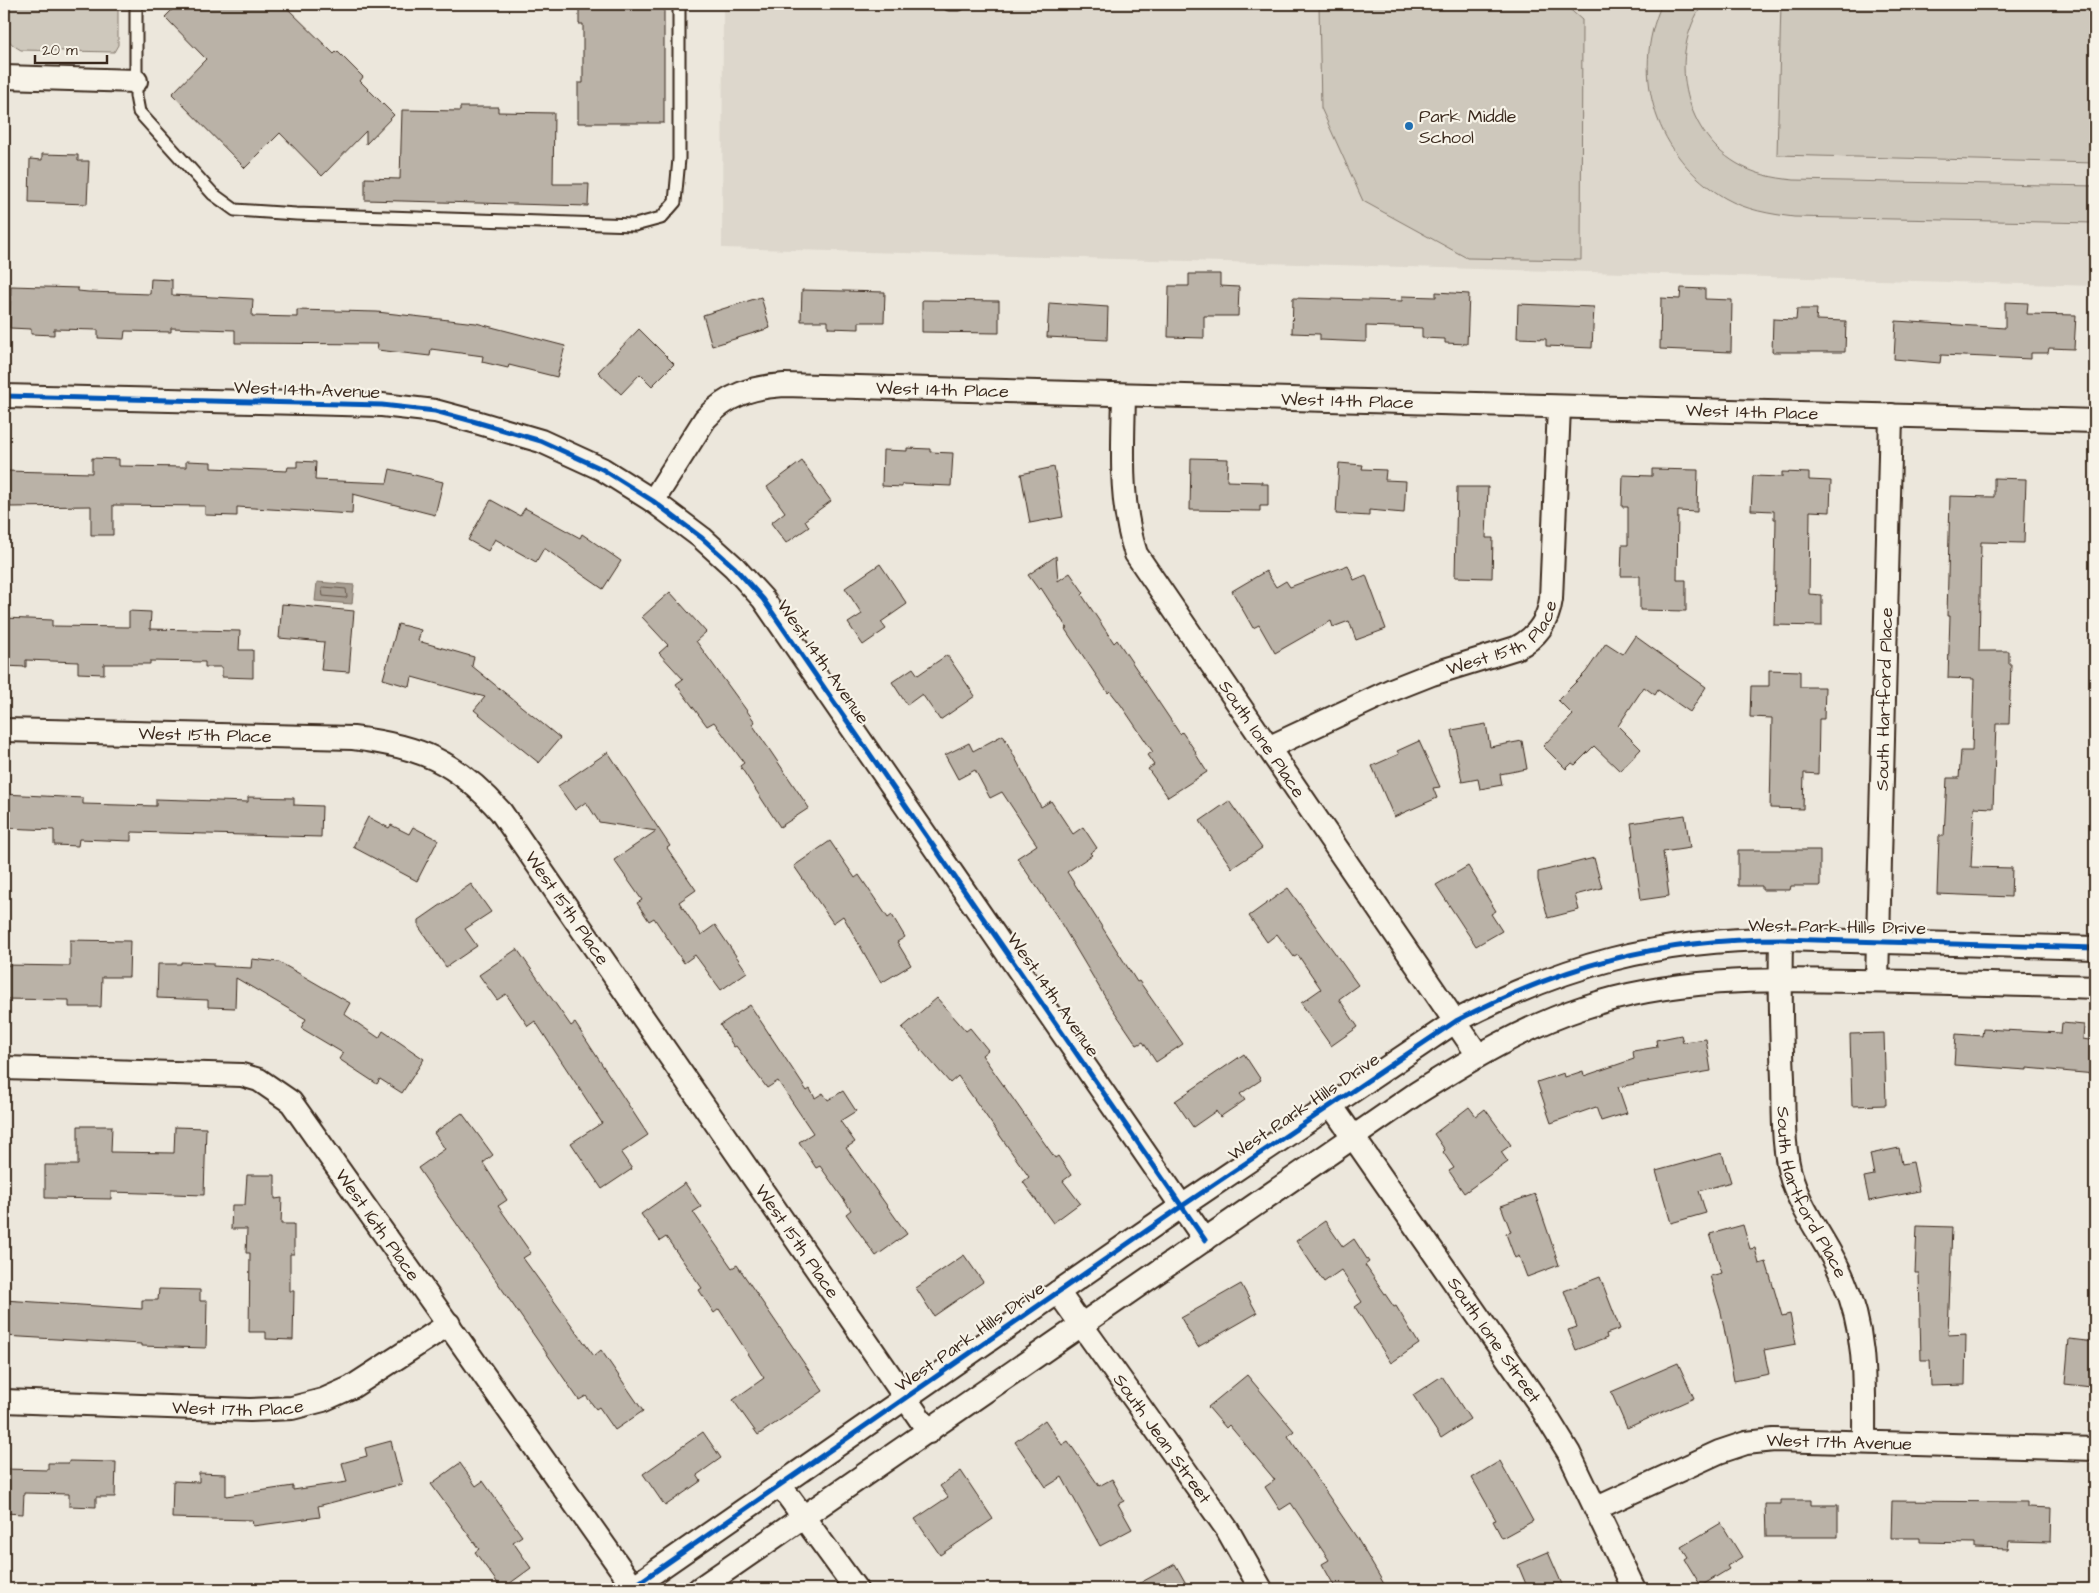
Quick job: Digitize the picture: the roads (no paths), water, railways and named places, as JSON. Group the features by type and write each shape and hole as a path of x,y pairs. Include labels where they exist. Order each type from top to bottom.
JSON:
{"street":[{"path":"4,77 136,80"},
{"name":"West 14th Place","path":"653,501 705,419 715,408 729,398 745,391 765,386 2095,421"},
{"name":"South Ione Place","path":"1124,395 1124,506 1128,530 1136,554 1270,747 1478,1055"},
{"name":"West 14th Avenue","path":"4,396 382,405 435,411 541,441 602,469 653,501 702,538 734,567 763,599 1205,1240"},
{"name":"West 15th Place","path":"1270,747 1394,689 1440,671 1516,648 1526,643 1536,634 1547,616 1552,599 1559,407"},
{"name":"South Hartford Place","path":"1877,981 1891,415"},
{"name":"West 15th Place","path":"4,730 353,738 386,742 415,750 443,762 467,778 501,812 929,1432"},
{"name":"West Park Hills Drive","path":"633,1588 1182,1206 1456,1021 1499,998 1543,980 1622,956 1689,944 1734,939 1877,941 2095,948"},
{"name":"South Hartford Place","path":"1781,939 1780,979 1784,1139 1792,1180 1810,1221 1844,1280 1856,1317 1863,1347 1864,1441"},
{"path":"699,1589 929,1432 1417,1093 1478,1055 1533,1026 1630,994 1728,980 1780,979 2095,987"},
{"name":"West 16th Place","path":"4,1068 242,1075 259,1080 291,1102 633,1588"},
{"name":"South Ione Street","path":"1331,1105 1537,1401 1569,1453 1597,1508 1634,1589"},
{"name":"South Jean Street","path":"1058,1292 1227,1529 1261,1589"},
{"name":"West 17th Place","path":"4,1401 250,1410 292,1408 323,1400 352,1387 449,1324"},
{"name":"West 17th Avenue","path":"1597,1508 1719,1452 1746,1443 1774,1440 1864,1441 2095,1448"},
{"path":"780,1485 856,1589"}],"lane":[{"path":"136,4 136,80 139,112 213,194 235,210 296,214 635,225 661,218 675,202 679,159 679,4"},
{"path":"948,4 959,4"}],"water":[{"path":"317,582 354,585 352,604 315,601"}],"place":[{"name":"Park Middle School","path":"1409,126"}]}
